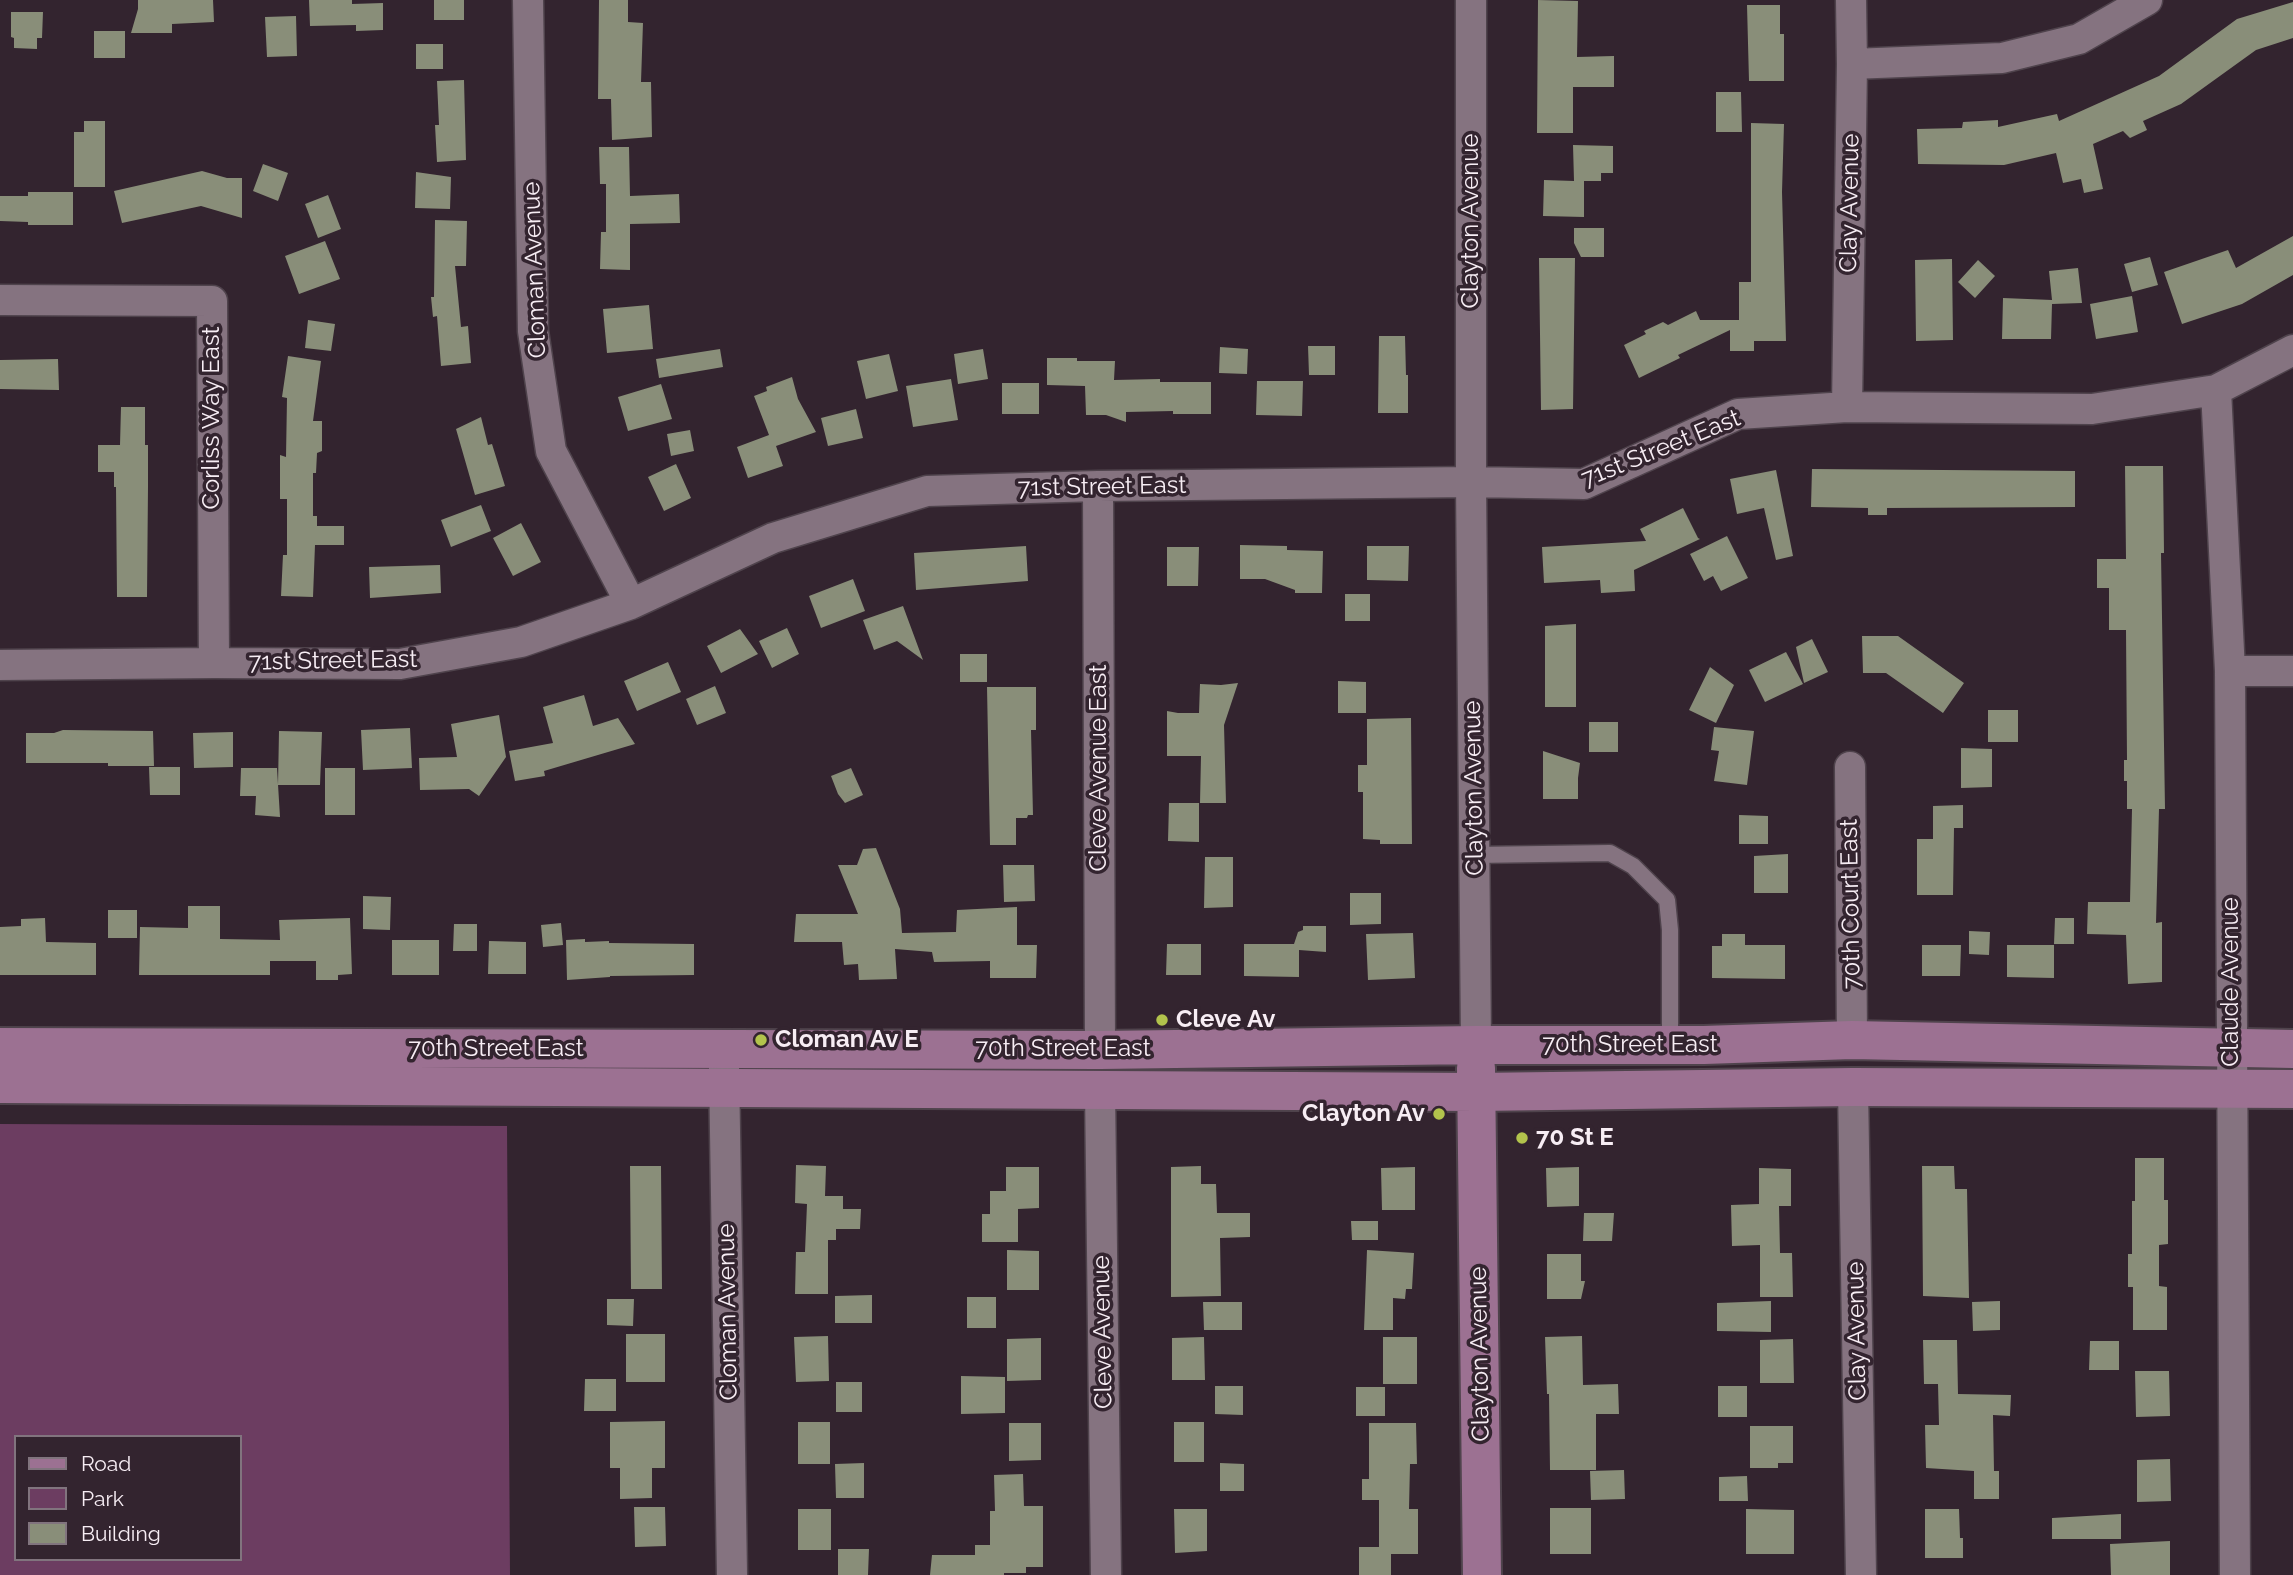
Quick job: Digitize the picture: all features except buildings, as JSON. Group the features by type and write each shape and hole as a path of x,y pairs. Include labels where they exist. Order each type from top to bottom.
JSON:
{"main road":[{"name":"70th Street East","path":"0,1084 724,1069 1100,1049 1670,1045 1853,1040 2293,1049"},
{"name":"Clayton Avenue","path":"1476,1045 1482,1575"},
{"name":"70th Street East","path":"0,1047 724,1069 1100,1089 1476,1092 1853,1087 2293,1089"}],"street":[{"name":"Cloman Avenue","path":"528,0 533,331 551,451 631,604"},
{"name":"Clayton Avenue","path":"1471,0 1471,482 1476,1045"},
{"name":"Clay Avenue","path":"1847,407 1851,0"},
{"path":"1852,64 2002,58 2079,39 2147,0"},
{"name":"Corliss Way East","path":"0,300 212,301 214,663"},
{"name":"71st Street East","path":"0,665 400,664 521,642 631,604 773,538 927,491 1098,486 1471,482 1584,484 1738,414 1847,407 2092,408 2216,390 2293,350"},
{"name":"Claude Avenue","path":"2216,390 2230,671 2235,1575"},
{"name":"Cleve Avenue East","path":"1098,486 1100,1049"},
{"path":"2230,671 2293,671"},
{"name":"70th Court East","path":"1850,767 1853,1040"},
{"name":"Cloman Avenue","path":"724,1069 732,1575"},
{"name":"Clay Avenue","path":"1853,1087 1861,1575"},
{"name":"Cleve Avenue","path":"1100,1089 1106,1575"}],"lane":[{"path":"1474,855 1609,853 1633,866 1667,900 1670,930 1670,1045"}],"green space":[{"path":"0,1124 507,1126 510,1575 0,1575"}],"place":[{"name":"Cleve Av","path":"1162,1020"},
{"name":"Cloman Av E","path":"761,1040"},
{"name":"Clayton Av","path":"1439,1114"},
{"name":"70 St E","path":"1522,1138"}]}
